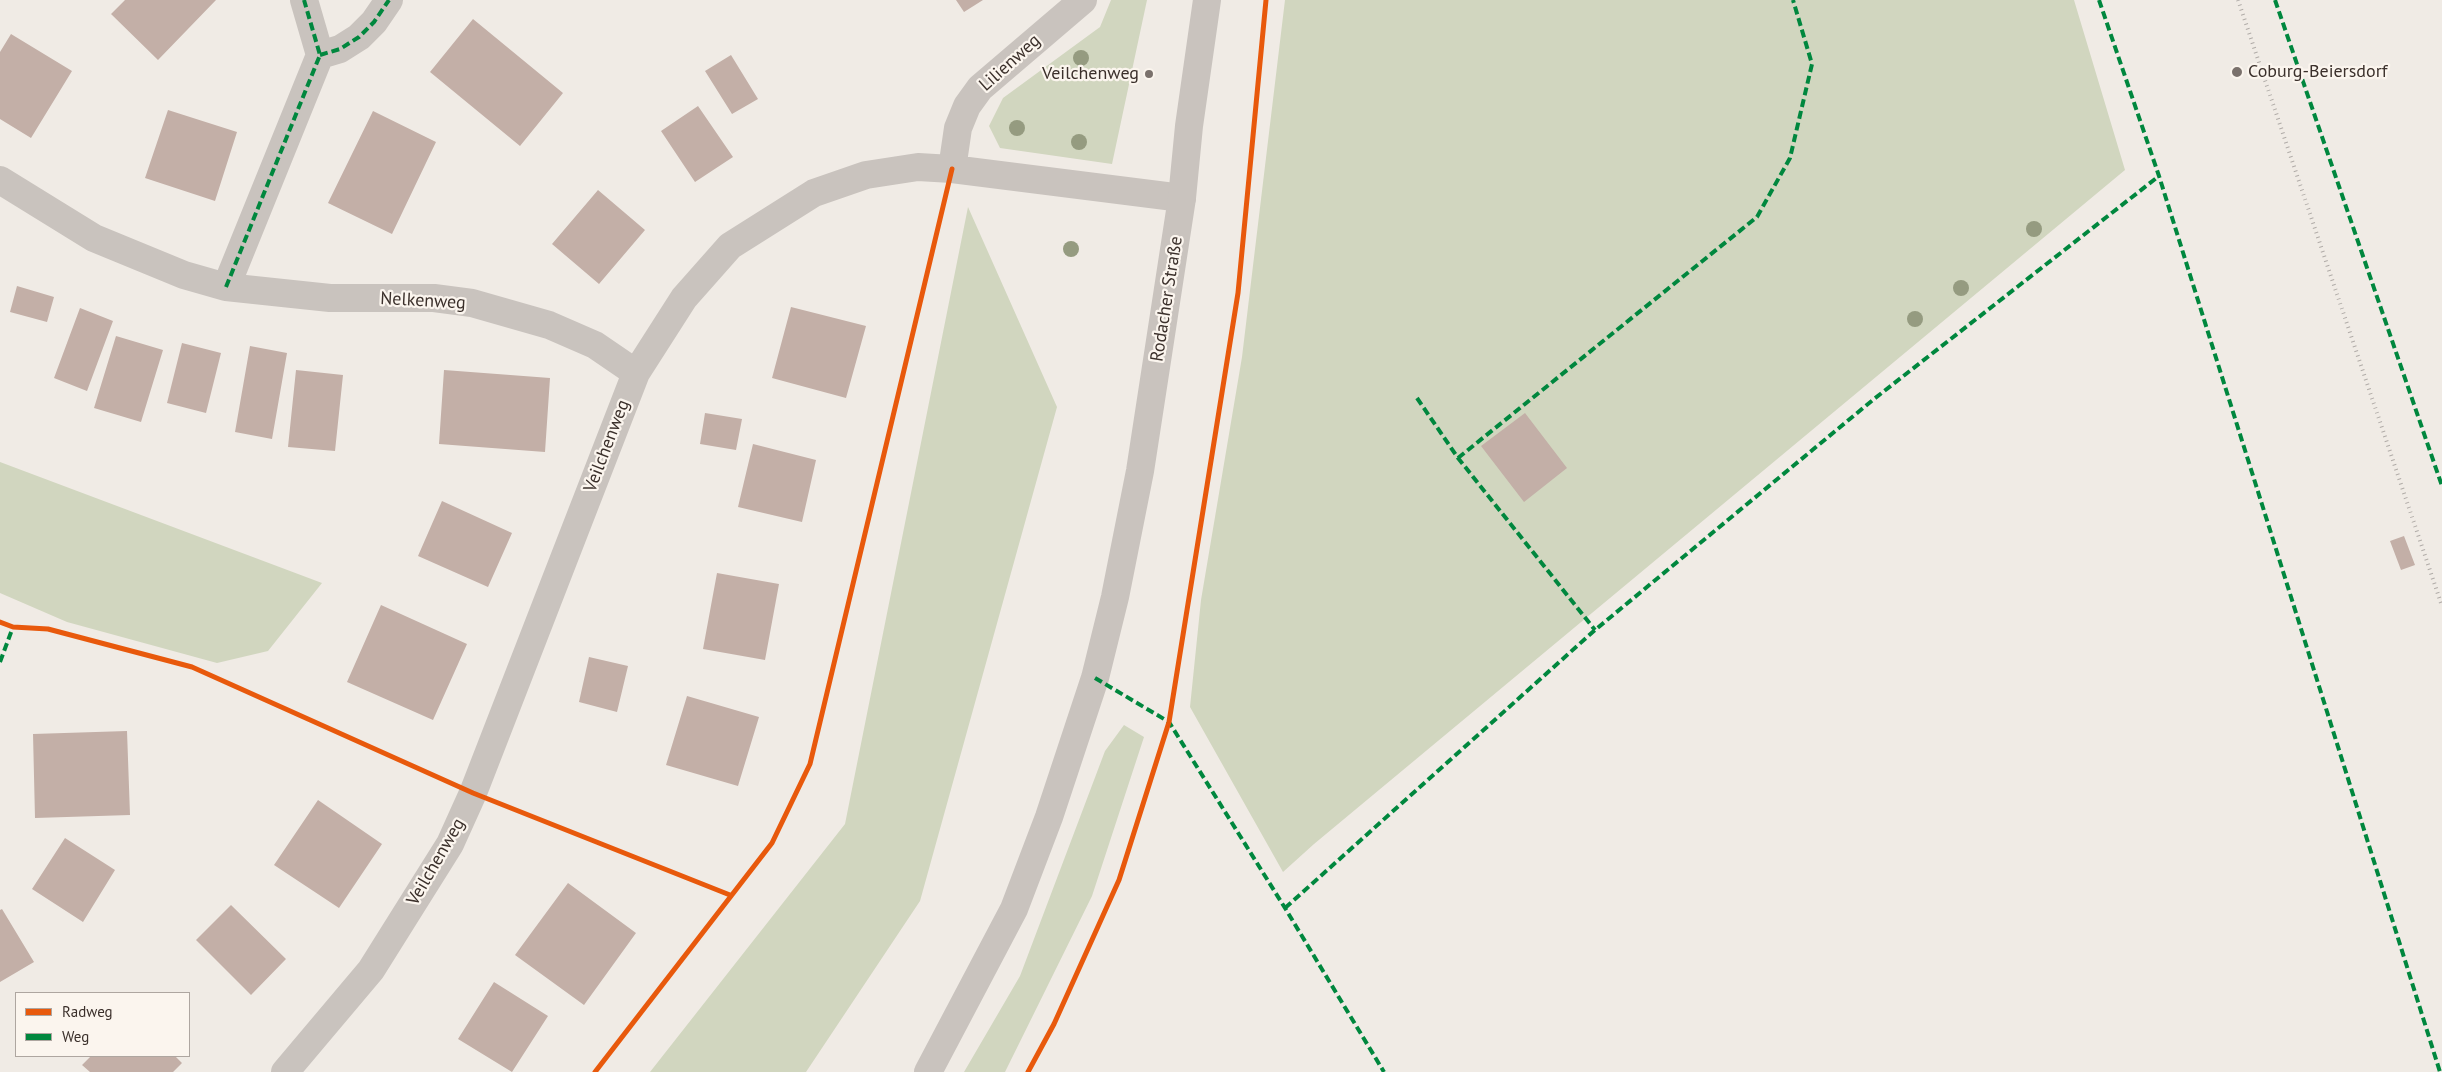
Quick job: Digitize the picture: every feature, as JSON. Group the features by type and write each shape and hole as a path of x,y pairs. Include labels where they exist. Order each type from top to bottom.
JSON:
{"street":[{"path":"226,287 320,55 304,0"},
{"path":"320,55 340,48 359,37 374,22 389,0"},
{"name":"Lilienweg","path":"952,169 958,128 967,106 980,88 1083,0"},
{"name":"Rodacher Straße","path":"928,1072 1014,909 1049,817 1095,678 1115,597 1140,471 1182,198 1189,126 1207,0"},
{"name":"Veilchenweg","path":"285,1072 371,970 450,844 473,793 636,373 684,298 730,246 814,194 866,175 918,167 952,169 1182,198"},
{"name":"Nelkenweg","path":"0,180 94,238 184,275 226,287 330,298 434,298 472,303 549,325 596,345 636,373"}],"green space":[{"path":"1111,0 1147,0 1112,164 1000,148 989,126 1003,98 1100,27"},
{"path":"1285,0 2074,0 2125,170 1314,844 1283,872 1190,707 1201,600 1242,357"},
{"path":"968,207 1057,407 920,901 806,1072 650,1072 845,824"},
{"path":"0,462 322,583 268,651 217,663 67,622 0,593"},
{"path":"1124,725 1144,737 1092,896 1005,1072 964,1072 1020,976 1105,751"}],"building":[{"path":"125,0 216,0 158,60 111,14"},
{"path":"956,0 983,0 964,12"},
{"path":"473,19 563,93 520,146 430,72"},
{"path":"11,34 72,71 31,138 0,119 0,52"},
{"path":"731,55 758,99 732,114 705,71"},
{"path":"698,106 733,157 695,182 661,131"},
{"path":"168,110 237,132 215,201 145,178"},
{"path":"373,111 436,142 392,234 328,203"},
{"path":"598,190 645,230 599,284 552,244"},
{"path":"17,286 54,297 47,322 10,312"},
{"path":"791,307 866,326 846,398 772,378"},
{"path":"80,308 113,321 87,391 54,378"},
{"path":"116,336 163,350 141,422 94,408"},
{"path":"182,343 221,353 206,413 167,403"},
{"path":"250,346 287,353 272,439 235,432"},
{"path":"296,370 343,375 335,451 288,447"},
{"path":"444,370 550,378 545,452 439,444"},
{"path":"705,413 742,419 736,450 700,444"},
{"path":"1525,413 1567,468 1524,502 1481,446"},
{"path":"753,444 816,460 802,522 738,507"},
{"path":"442,501 512,533 488,587 418,556"},
{"path":"2404,536 2415,565 2401,570 2390,541"},
{"path":"717,573 779,584 765,660 703,649"},
{"path":"381,605 467,644 433,720 347,682"},
{"path":"589,657 628,666 617,712 579,702"},
{"path":"687,696 759,717 738,786 666,765"},
{"path":"127,731 130,815 35,818 33,734"},
{"path":"318,800 382,844 339,908 274,865"},
{"path":"65,838 115,870 83,922 32,889"},
{"path":"568,883 636,933 584,1005 515,955"},
{"path":"231,905 286,959 251,995 196,940"},
{"path":"2,909 34,962 0,982 0,910"},
{"path":"494,982 548,1016 512,1072 458,1039"},
{"path":"90,1057 176,1057 182,1063 173,1072 90,1072 82,1065"}],"railway":[{"path":"2238,0 2442,606"}],"marked path":[{"path":"226,287 320,55 304,0"},
{"path":"320,55 340,49 359,37 374,22 389,0"},
{"path":"1458,458 1757,217 1790,158 1812,64 1793,0"},
{"path":"2099,0 2159,176 2440,1072"},
{"path":"2275,0 2442,486"},
{"path":"1285,908 1595,630 1874,399 2159,176"},
{"path":"1417,398 1458,458 1595,630"},
{"path":"0,662 13,627"},
{"path":"1095,678 1169,722 1384,1072"}],"cycle path":[{"path":"1028,1072 1054,1024 1119,880 1169,722 1238,293 1266,0"},
{"path":"595,1072 772,843 810,764 952,169"},
{"path":"0,622 13,627 48,629 192,667 473,793 730,895"}],"place":[{"name":"Coburg-Beiersdorf","path":"2237,72"},
{"name":"Veilchenweg","path":"1149,74"}]}
